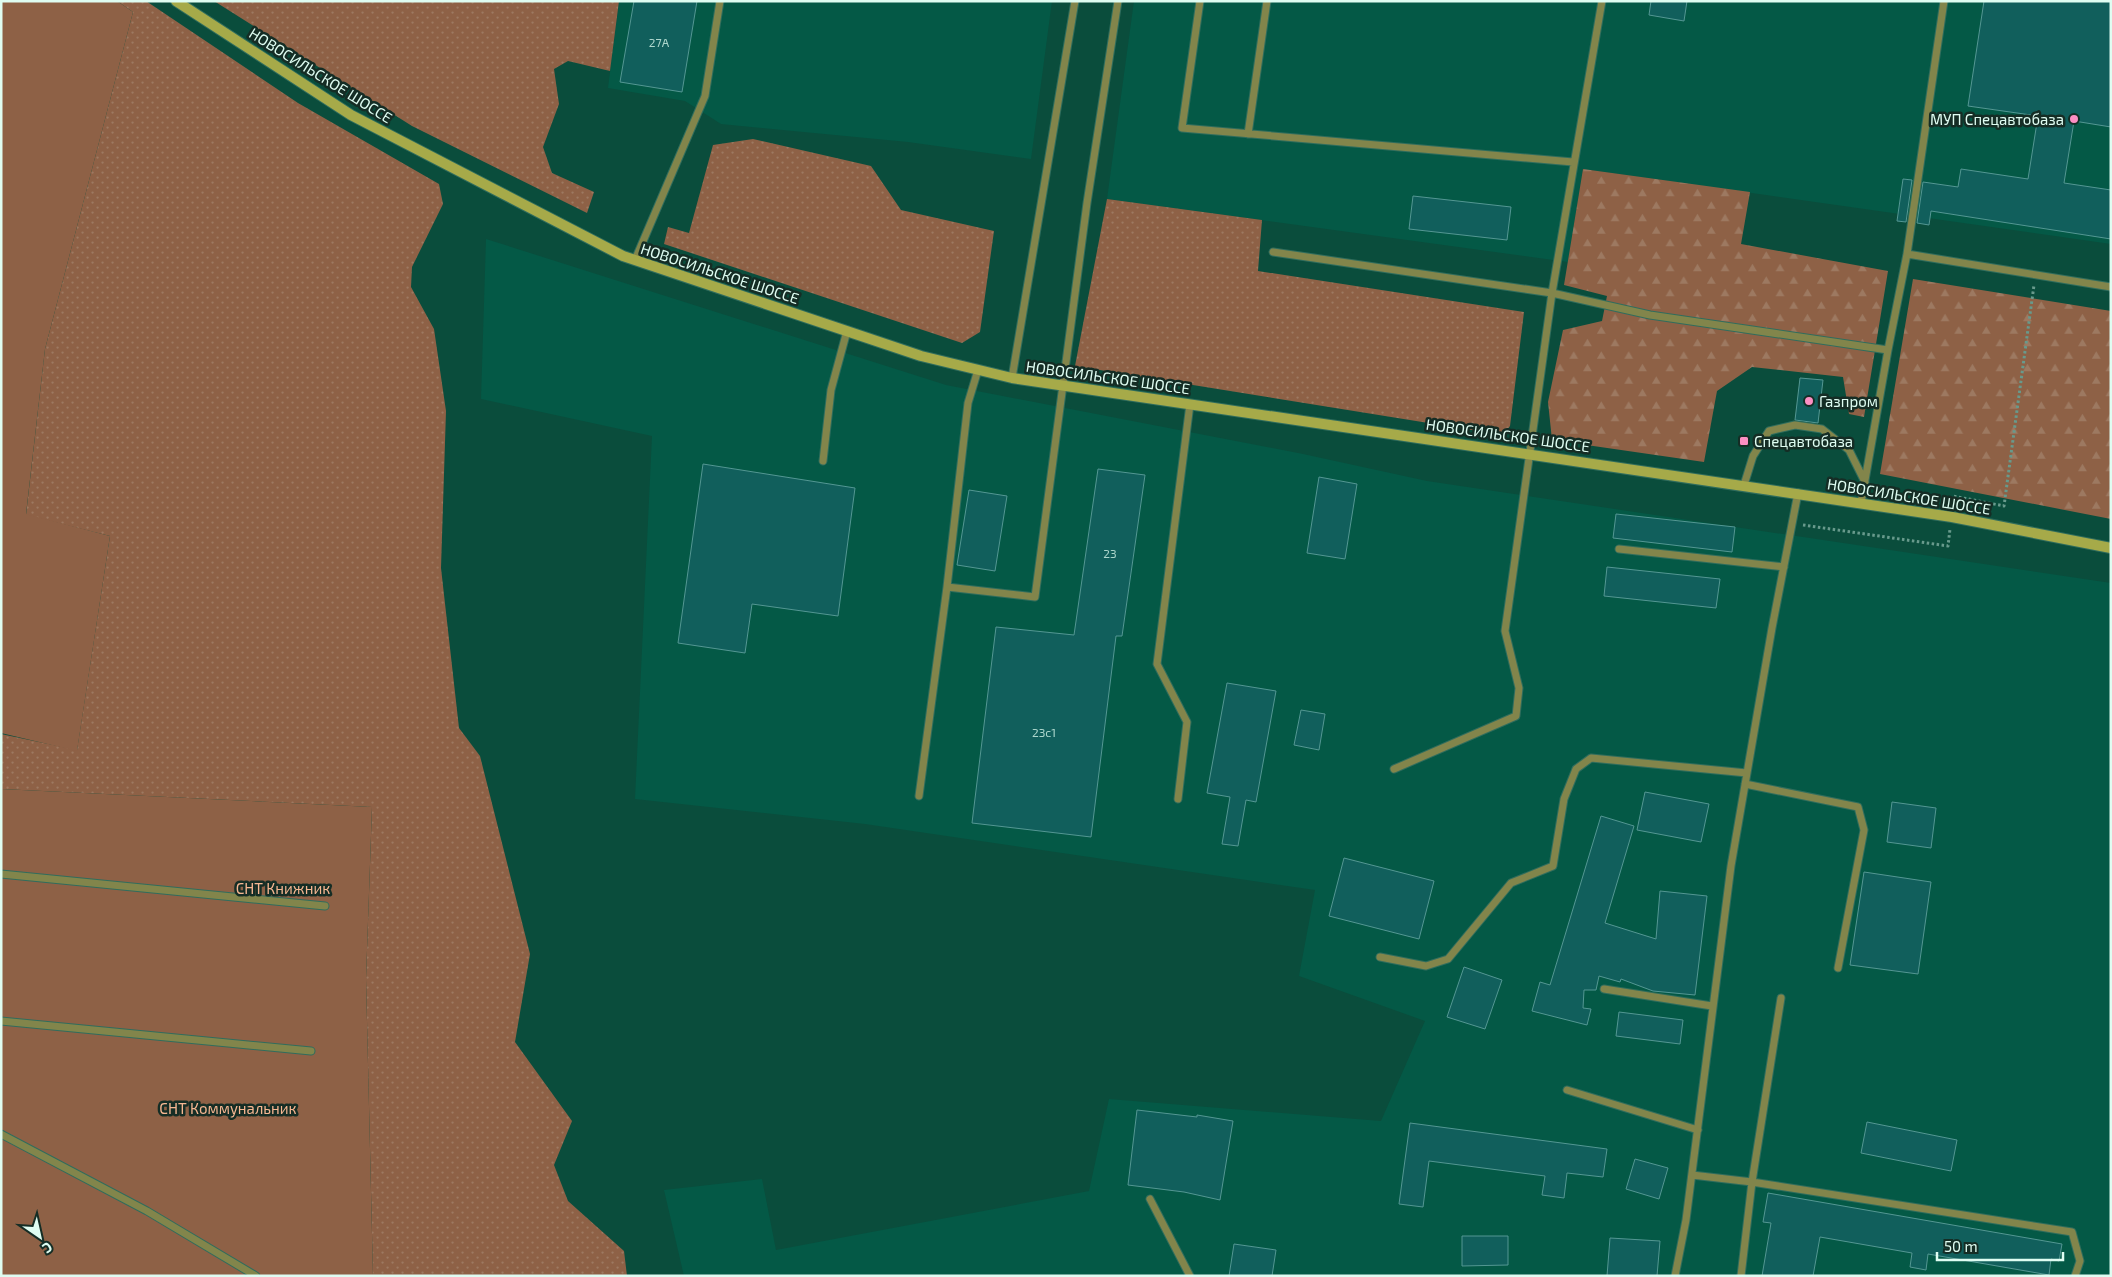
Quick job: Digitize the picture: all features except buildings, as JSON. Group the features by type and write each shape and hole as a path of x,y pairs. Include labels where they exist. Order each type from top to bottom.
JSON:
{"street":[{"name":"НОВОСИЛЬСКОЕ ШОССЕ","path":"176,1 351,115 635,260 921,356 1012,378 1798,493 1952,517 2111,548"}],"lane":[{"path":"635,260 705,96 720,1"},
{"path":"1012,378 1075,1"},
{"path":"947,587 1035,597 1087,204 1118,1"},
{"path":"1200,1 1182,128 1573,162"},
{"path":"1248,134 1267,1"},
{"path":"1394,769 1516,716 1519,688 1504,631 1552,293 1602,1"},
{"path":"1862,503 1906,254 1944,1"},
{"path":"1273,252 1552,293 1650,315 1888,350"},
{"path":"1906,254 2111,286"},
{"path":"823,461 831,390 848,331"},
{"path":"919,796 947,587 968,404 978,370"},
{"path":"1178,799 1187,722 1157,664 1190,404"},
{"path":"1744,485 1753,456 1769,431 1795,425 1822,429 1849,450 1865,482"},
{"path":"1675,1276 1692,1175 1731,866 1798,493"},
{"path":"1619,549 1784,567"},
{"path":"1380,957 1426,966 1448,959 1511,883 1553,866 1564,799 1576,769 1591,758 1747,773"},
{"path":"1745,784 1858,807 1864,830 1838,968"},
{"path":"1,874 325,906"},
{"path":"1604,989 1712,1006"},
{"path":"1741,1276 1752,1182 1781,998"},
{"path":"1,1021 311,1051"},
{"path":"1567,1090 1698,1130"},
{"path":"1,1134 147,1211 256,1276"},
{"path":"1692,1175 1752,1182 2072,1232 2080,1261 2076,1276"},
{"path":"1150,1199 1190,1276"}],"path":[{"path":"1792,523 1948,546 1953,496 2004,506 2035,275"}],"shaded area":[{"path":"619,1 1052,1 1031,159 908,142 721,124 685,101 608,88"},
{"path":"1134,1 2111,1 2111,244 1583,169 1568,262 1107,199"},
{"path":"486,239 946,385 1303,454 1427,481 2111,583 2111,1276 684,1276 664,1190 762,1179 776,1250 1089,1191 1109,1099 1381,1121 1425,1021 1299,976 1315,890 865,824 635,799 652,436 481,399"}],"green space":[{"path":"1,1 117,1 133,12 45,349 26,514 110,536 77,751 1,733"},
{"path":"117,1 146,1 298,103 439,184 443,204 412,267 411,287 434,329 446,411 441,568 459,728 480,756 530,954 515,1042 572,1121 554,1165 568,1201 624,1251 627,1276 373,1276 366,979 372,807 1,789 1,734 77,750 110,536 26,515 45,349 133,12"},
{"path":"214,1 619,1 610,71 568,61 554,69 559,104 543,147 552,173 594,192 587,213 412,126"},
{"path":"753,139 871,166 901,210 994,231 980,332 962,343 664,244 668,227 689,233 713,145"},
{"path":"1583,169 1750,192 1741,244 1888,271 1864,417 1849,414 1843,377 1752,367 1717,391 1704,462 1552,440 1548,402 1563,330 1602,321 1607,296 1564,285"},
{"path":"1107,199 1262,220 1258,271 1524,312 1510,426 1503,435 1075,366"},
{"path":"1913,279 2111,311 2111,519 1880,474"},
{"path":"1,789 372,807 366,979 373,1276 1,1276"}],"place":[{"name":"МУП Спецавтобаза","path":"2074,119"},
{"name":"Газпром","path":"1809,401"},
{"name":"Спецавтобаза","path":"1744,441"}],"park label":[{"name":"СНТ Книжник","path":"283,888"},
{"name":"СНТ Коммунальник","path":"228,1108"}]}
